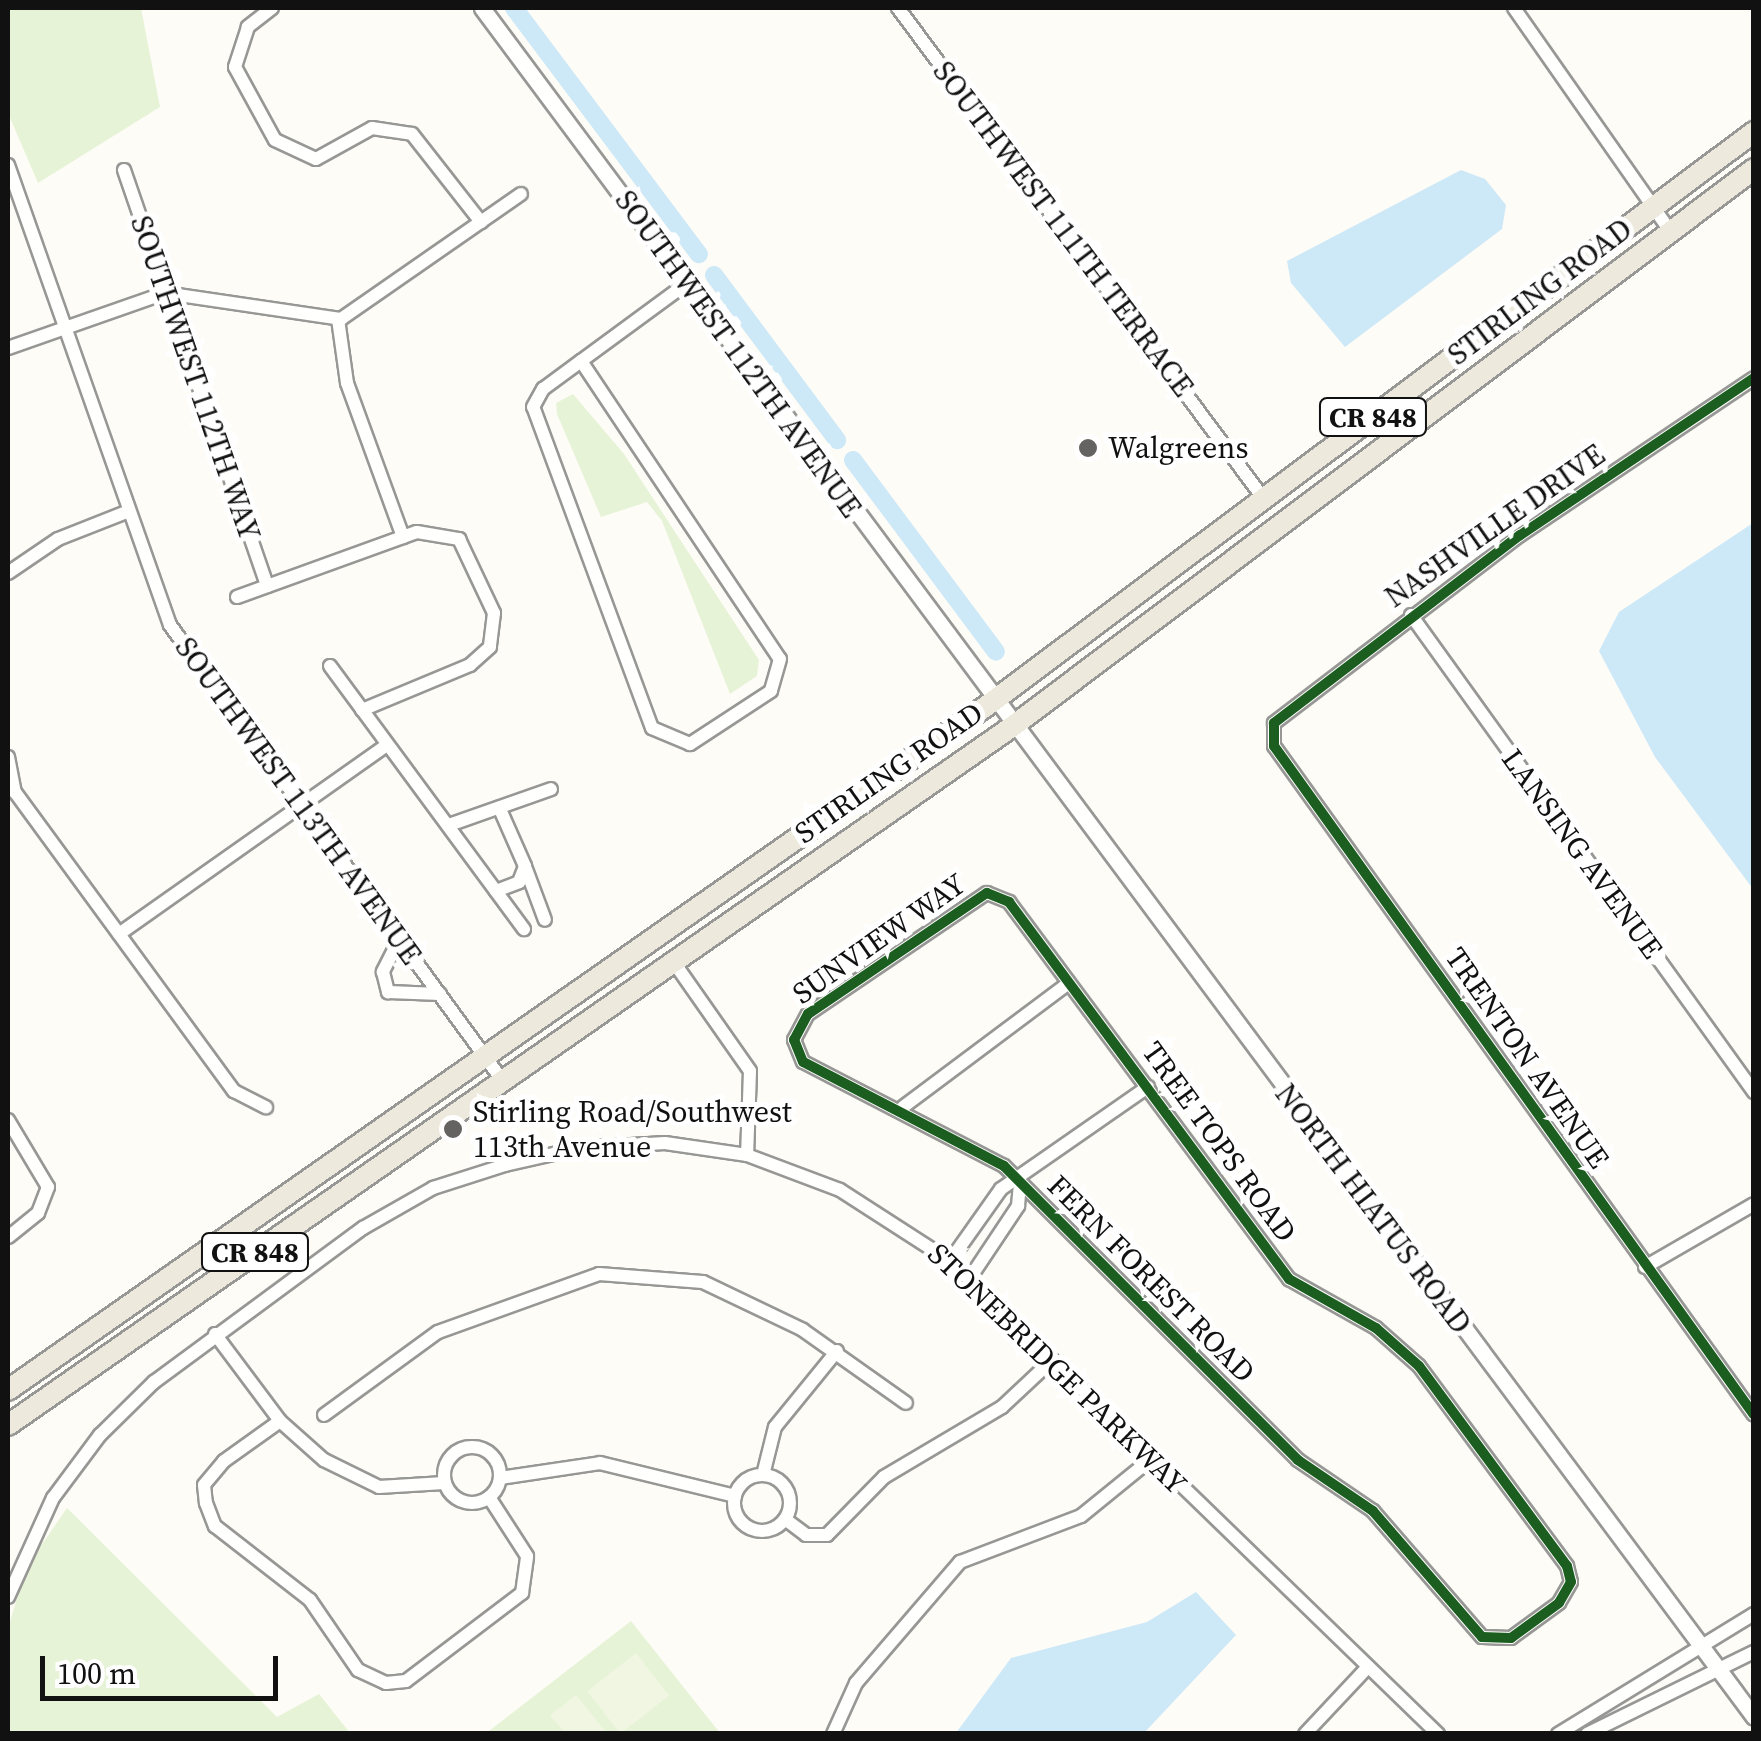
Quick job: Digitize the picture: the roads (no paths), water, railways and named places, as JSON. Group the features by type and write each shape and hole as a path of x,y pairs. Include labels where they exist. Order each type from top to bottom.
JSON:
{"main road":[{"name":"STIRLING ROAD","path":"8,1390 992,702 1754,132"},
{"name":"STIRLING ROAD","path":"8,1424 1013,726 1754,169"}],"street":[{"path":"272,8 248,27 235,67 276,140 316,158 372,128 412,134 481,222"},
{"name":"SOUTHWEST 112TH AVENUE","path":"482,8 992,702"},
{"name":"SOUTHWEST 111TH TERRACE","path":"898,8 1264,499"},
{"path":"1514,8 1670,231"},
{"name":"SOUTHWEST 113TH AVENUE","path":"8,165 170,625 502,1080"},
{"name":"SOUTHWEST 112TH WAY","path":"124,170 267,586"},
{"path":"8,348 165,293 340,319 521,194"},
{"path":"580,361 777,650 781,671 771,691 704,738 668,741 640,700 534,419 536,397 580,361 687,283"},
{"path":"340,319 347,382 403,537"},
{"name":"NASHVILLE DRIVE","path":"1274,723 1411,616 1754,378"},
{"path":"8,573 58,539 129,510"},
{"path":"236,597 403,537 452,535 482,584 494,638 470,665 362,710"},
{"name":"LANSING AVENUE","path":"1411,616 1754,1092"},
{"path":"330,666 524,928"},
{"name":"NORTH HIATUS ROAD","path":"992,702 1754,1717"},
{"name":"TRENTON AVENUE","path":"1274,723 1274,746 1754,1415"},
{"path":"119,934 387,744"},
{"path":"8,757 15,792 234,1091 266,1107"},
{"path":"449,825 551,788"},
{"path":"499,807 545,920"},
{"path":"496,891 519,882 525,866"},
{"name":"TREE TOPS ROAD","path":"993,893 1069,983 1289,1280 1384,1333 1418,1366 1571,1582 1559,1603 1497,1642"},
{"name":"SUNVIEW WAY","path":"795,1029 967,901 993,893"},
{"path":"400,940 384,972 388,992 440,994"},
{"path":"672,960 750,1071 747,1155"},
{"path":"904,1107 1069,983"},
{"name":"FERN FOREST ROAD","path":"795,1029 796,1051 812,1070 904,1107 1020,1182 1298,1460 1373,1511 1475,1632 1497,1642"},
{"path":"950,1261 1000,1189 1020,1182 1148,1087"},
{"path":"8,1120 48,1186 38,1213 8,1237"},
{"name":"STONEBRIDGE PARKWAY","path":"8,1597 45,1512 100,1435 216,1334 433,1188 580,1148 665,1143 747,1155 840,1190 950,1261 1150,1460 1438,1734"},
{"path":"970,1278 1018,1206 1020,1182"},
{"path":"1645,1267 1754,1204"},
{"path":"324,1416 438,1332 598,1274 703,1282 837,1351 906,1403"},
{"path":"216,1334 280,1420 324,1460 379,1487 444,1482"},
{"path":"735,1496 763,1475 775,1427 837,1351"},
{"path":"785,1519 814,1538 826,1535 884,1477 1002,1408 1052,1360"},
{"path":"280,1420 224,1461 204,1485 215,1526 310,1600 358,1670 386,1683 406,1681 522,1593 530,1576 489,1497"},
{"path":"444,1482 449,1458 473,1446 491,1454 500,1478"},
{"path":"834,1734 856,1683 960,1562 1080,1516 1150,1460"},
{"path":"500,1478 600,1463 735,1496"},
{"path":"763,1475 788,1492 785,1519"},
{"path":"444,1482 463,1502 489,1497 500,1478"},
{"path":"735,1496 738,1518 752,1530 785,1519"},
{"path":"1558,1734 1754,1614"},
{"path":"1586,1734 1754,1652"},
{"path":"1305,1734 1368,1667"}],"water":[{"path":"1461,170 1485,179 1506,205 1502,229 1345,347 1291,283 1287,261"},
{"path":"1753,523 1753,889 1655,757 1599,651 1619,612"},
{"path":"1196,1592 1236,1635 1144,1733 956,1733 1011,1658 1147,1622"}],"waterway":[{"path":"514,8 699,254"},
{"path":"714,275 837,440"},
{"path":"853,460 996,652"}],"place":[{"name":"Walgreens","path":"1088,448"},
{"name":"Stirling Road/Southwest 113th Avenue","path":"453,1129"}]}
